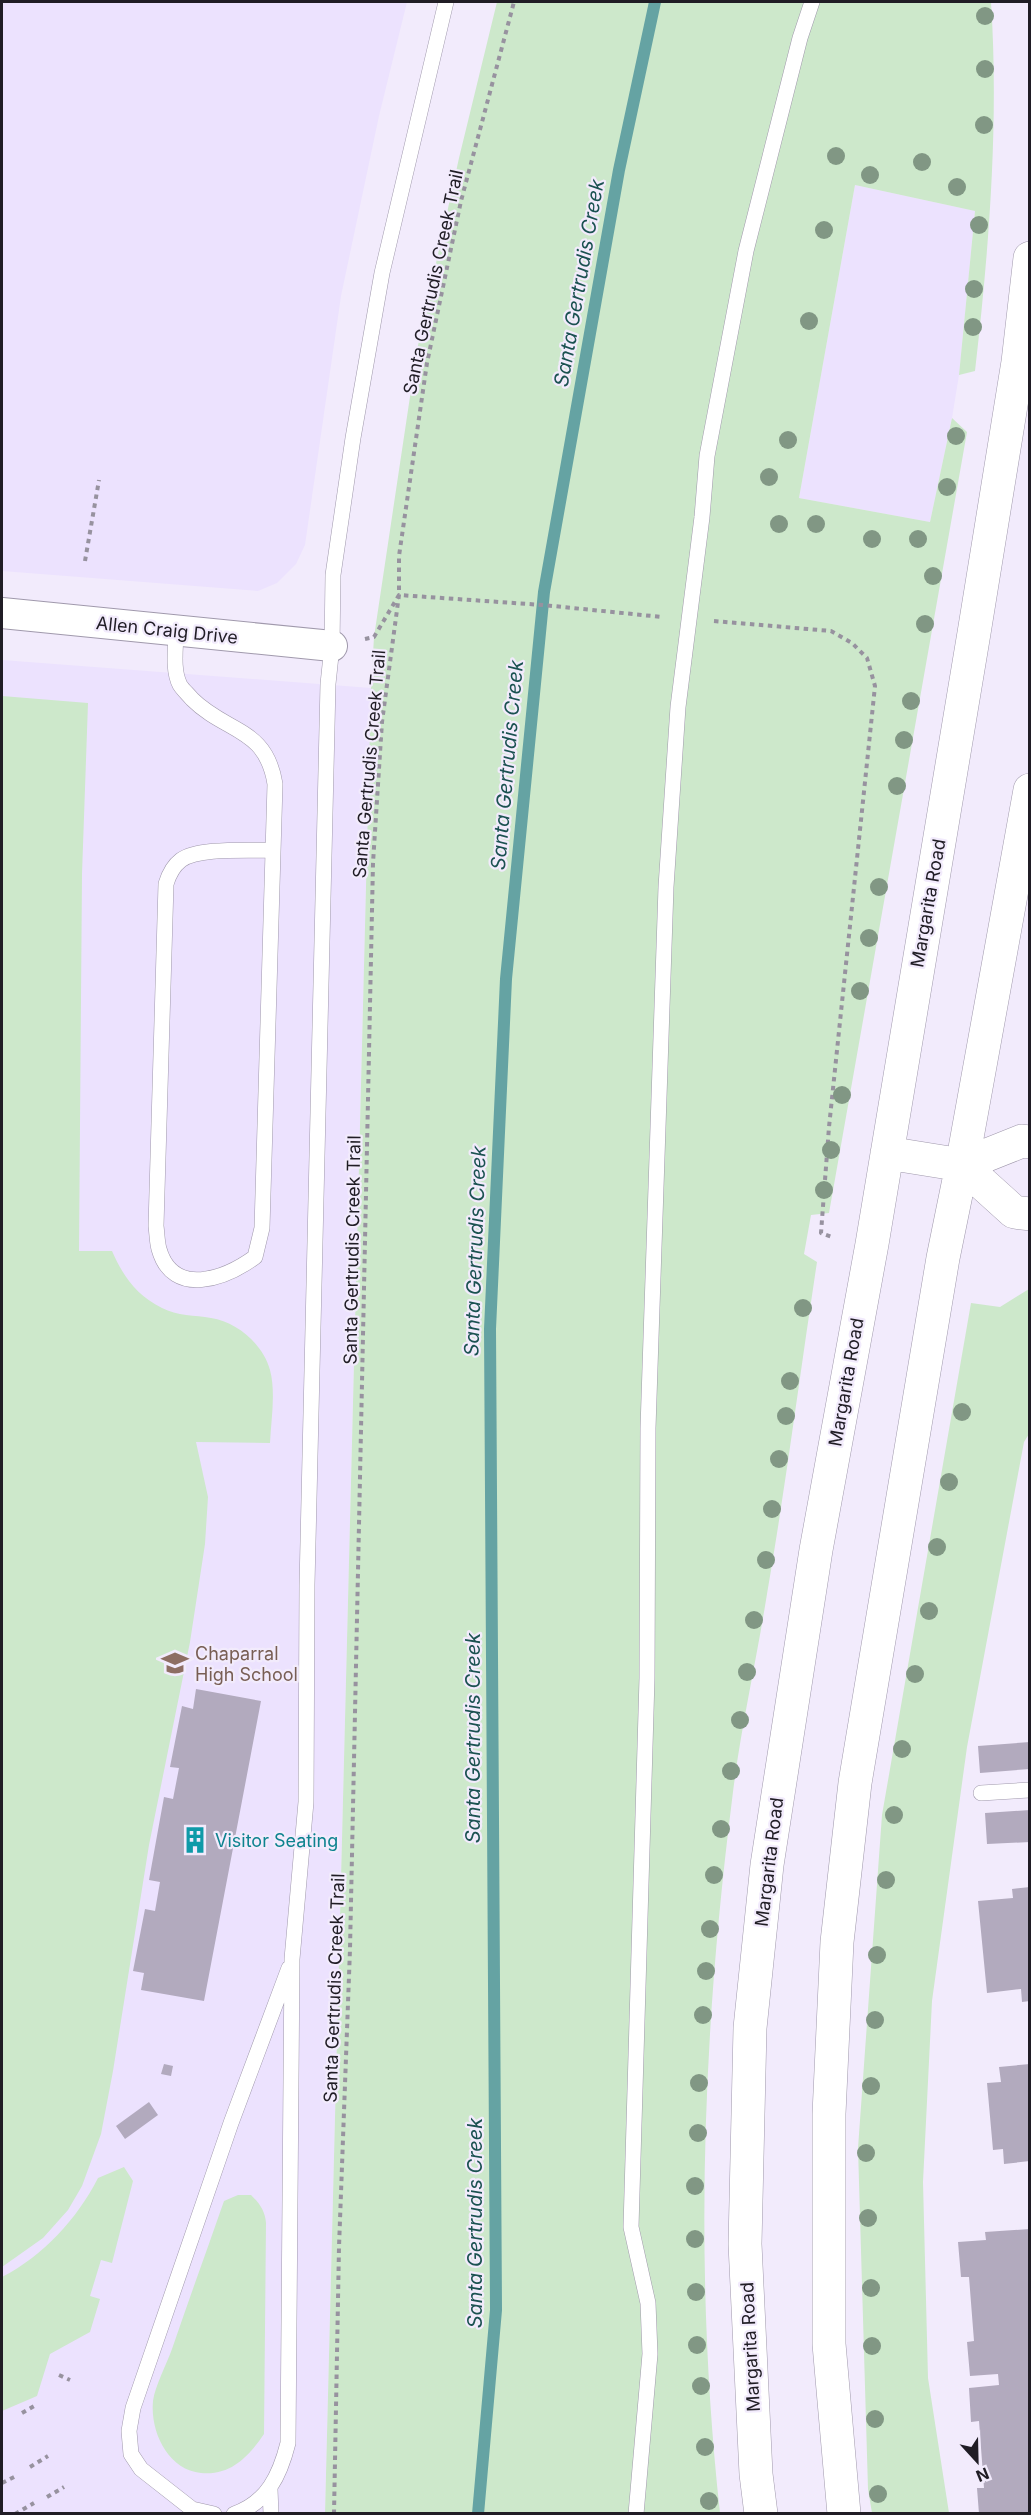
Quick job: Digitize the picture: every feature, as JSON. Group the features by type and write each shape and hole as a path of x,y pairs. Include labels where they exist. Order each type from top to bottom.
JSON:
{"main road":[{"name":"Margarita Road","path":"761,2514 756,2474 745,2244 750,2028 767,1864 816,1550 887,1153 1018,362 1029,258"},
{"path":"844,2514 829,2344 829,2114 837,1942 855,1783 941,1268 962,1165 1029,790"},
{"path":"887,1153 962,1165 1022,1141 1029,1142"},
{"path":"962,1165 1014,1212 1029,1214"}],"street":[{"name":"Allen Craig Drive","path":"2,613 332,646"}],"lane":[{"path":"234,2514 249,2509 270,2489 283,2465 288,2443 292,1959 306,1802 307,1585 328,684 332,646 333,575 353,438 382,273 446,2"},
{"path":"636,2514 650,2354 648,2303 631,2227 646,1678 648,1428 666,887 678,707 702,517 707,456 746,251 800,38 812,2"},
{"path":"176,630 176,674 180,686 203,709 247,734 263,749 272,765 274,784 262,1228 255,1257 234,1272 197,1281 178,1277 166,1263 159,1250 156,1226 165,884 170,872 181,860 196,854 272,850"},
{"path":"981,1793 1029,1790"},
{"path":"214,2514 192,2509 141,2469 131,2454 129,2431 133,2408 216,2167 292,1959"},
{"path":"270,2489 271,2514"}],"path":[{"name":"Santa Gertrudis Creek Trail","path":"334,2514 339,2247 350,1938 372,863 382,722 399,595 399,556 427,363 461,201 514,2"},
{"path":"85,561 99,480"},
{"path":"332,646 374,637 399,595 412,594 674,618"},
{"path":"706,620 831,631 852,643 867,658 875,686 829,1127 821,1233 832,1237"},
{"path":"58,2375 70,2380"},
{"path":"22,2413 36,2406"},
{"path":"30,2466 48,2456"},
{"path":"2,2483 18,2475"},
{"path":"47,2497 64,2487"},
{"path":"15,2514 34,2503"}],"shaded area":[{"path":"2,2 407,2 379,116 341,296 305,545 296,564 277,583 258,591 2,571"},
{"path":"855,185 975,211 959,375 930,522 799,498"},
{"name":"Chaparral High School","path":"2,660 371,688 325,2513 2,2513"}],"green space":[{"path":"497,2 991,2 993,140 985,279 975,371 959,375 975,211 855,185 799,498 930,522 952,418 967,432 829,1213 811,1215 804,1254 817,1262 774,1553 739,1748 732,1800 714,1978 705,2156 704,2246 707,2335 720,2513 325,2514 374,637 417,350 459,158"},
{"path":"2,696 88,703 82,874 79,1251 112,1251 131,1284 153,1303 168,1311 221,1320 239,1329 255,1343 267,1360 272,1379 273,1397 270,1443 196,1442 208,1497 205,1544 190,1642 149,1845 101,2134 82,2186 68,2210 43,2238 2,2267"},
{"path":"1029,1289 1029,1434 1024,1442 967,1747 932,2001 923,2182 928,2378 949,2513 872,2513 868,2489 858,2148 882,1815 971,1303 1000,1307"},
{"path":"124,2167 133,2181 112,2263 101,2260 90,2296 100,2299 90,2332 50,2354 37,2396 2,2411 2,2277 31,2258 57,2235 80,2208 98,2178"},
{"path":"238,2195 251,2195 257,2201 262,2208 266,2223 264,2434 245,2457 230,2468 212,2473 201,2473 179,2465 164,2448 155,2425 153,2401 224,2201"}],"building":[{"name":"Visitor Seating","path":"196,1689 261,1701 204,2001 141,1990 144,1973 133,1971 145,1909 155,1911 160,1882 149,1880 164,1797 173,1799 179,1768 170,1767 182,1706 193,1709"},
{"path":"1030,1742 1030,1769 980,1773 978,1746"},
{"path":"1030,1810 1030,1842 987,1844 985,1813"},
{"path":"1030,1887 1030,2001 1022,2002 1021,1989 987,1993 978,1901 1013,1898 1012,1889"},
{"path":"164,2064 173,2066 171,2076 161,2074"},
{"path":"1030,2064 1030,2161 1004,2164 1003,2149 993,2150 987,2083 1001,2082 999,2067"},
{"path":"149,2102 158,2115 125,2139 116,2126"},
{"path":"1030,2229 1030,2514 979,2514 977,2488 984,2488 979,2421 971,2422 969,2388 999,2385 998,2374 970,2376 967,2342 974,2341 969,2277 961,2277 958,2242 986,2240 985,2232"}],"waterway":[{"name":"Santa Gertrudis Creek","path":"478,2514 496,2310 490,1329 506,979 544,592 619,170 655,2"}],"place":[{"name":"Chaparral High School","path":"175,1663"},
{"name":"Visitor Seating","path":"195,1840"}]}
